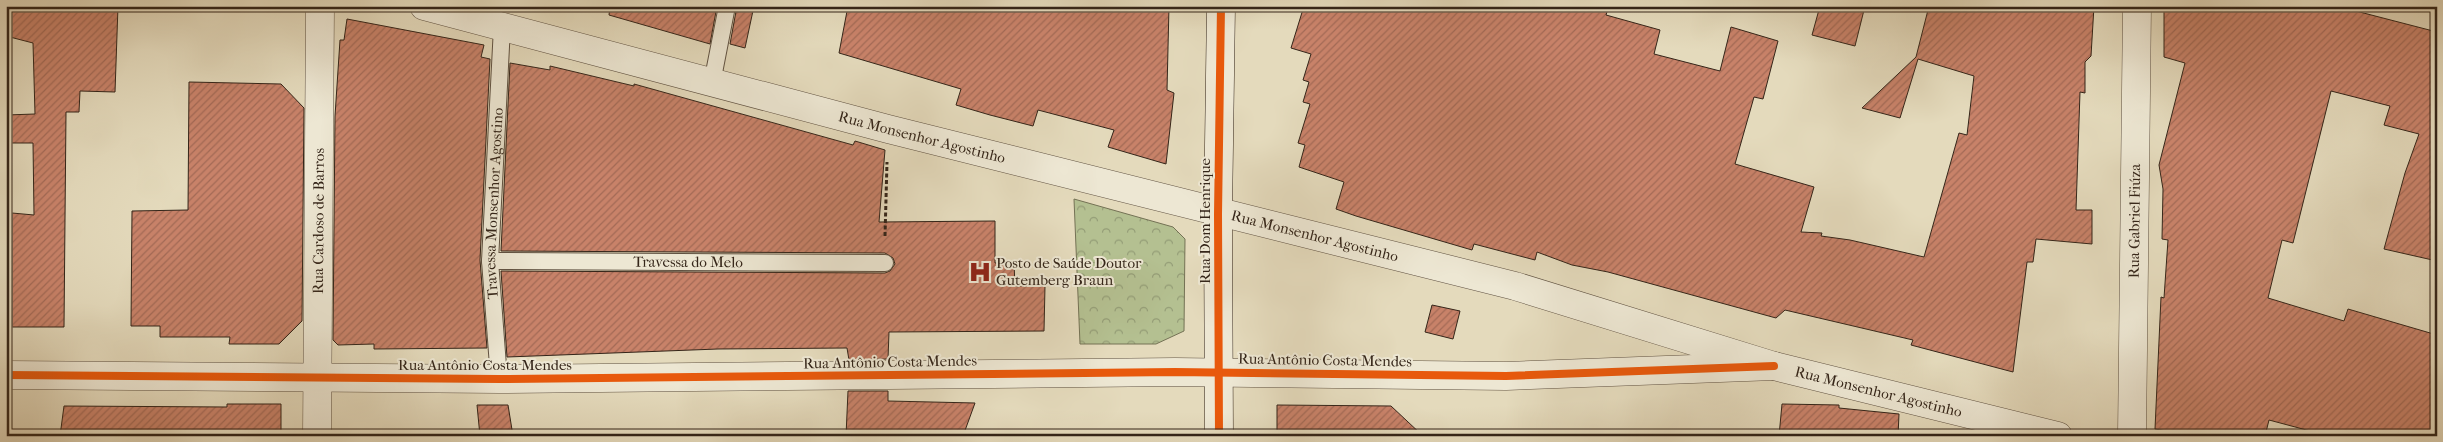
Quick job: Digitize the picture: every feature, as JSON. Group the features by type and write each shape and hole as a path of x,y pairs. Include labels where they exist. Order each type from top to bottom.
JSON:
{"street":[{"name":"Rua Cardoso de Barros","path":"317,436 320,6"},
{"name":"Rua Monsenhor Agostinho","path":"424,6 502,28 1218,214 1515,286 1774,366 2058,436"},
{"name":"Rua Dom Henrique","path":"1219,436 1218,214 1221,6"},
{"name":"Rua Gabriel Fiúza","path":"2132,436 2137,6"},
{"name":"Rua Antônio Costa Mendes","path":"6,375 499,379 1219,372 1506,376 1774,366"}],"lane":[{"path":"712,83 727,6"},
{"name":"Travessa Monsenhor Agostino","path":"499,379 490,261 502,28"},
{"name":"Travessa do Melo","path":"490,261 885,263"}],"path":[{"path":"885,263 888,129"}],"green space":[{"path":"1074,199 1173,227 1185,239 1184,331 1156,344 1080,344"}],"building":[{"path":"6,6 118,6 115,92 80,91 79,112 66,112 64,327 12,327 12,213 34,215 33,143 6,143 6,115 35,114 33,43 6,36"},
{"path":"610,6 717,6 710,44 609,15"},
{"path":"737,6 754,6 745,48 730,44"},
{"path":"848,6 1169,6 1167,90 1174,93 1166,164 1108,147 1114,130 1038,110 1033,126 990,115 956,105 961,89 839,53"},
{"path":"1304,6 1609,6 1606,15 1660,30 1654,54 1720,71 1731,27 1778,41 1763,99 1754,97 1735,164 1814,187 1801,232 1822,233 1821,236 1850,240 1924,257 1959,133 1967,135 1974,76 1918,59 1900,118 1862,108 1916,57 1929,6 2094,6 2091,56 2085,62 2085,93 2080,92 2076,210 2092,210 2092,244 2036,239 2033,262 2027,262 2013,372 1911,345 1913,340 1785,310 1776,318 1608,272 1572,265 1537,252 1535,260 1474,244 1472,250 1356,216 1336,209 1344,182 1299,167 1305,145 1298,143 1310,104 1303,102 1309,82 1303,80 1311,54 1291,48"},
{"path":"1820,6 1865,6 1855,46 1812,35"},
{"path":"2164,6 2353,6 2352,10 2437,32 2437,261 2384,249 2405,173 2419,134 2384,125 2390,106 2331,91 2293,243 2282,240 2268,298 2344,321 2348,309 2437,335 2437,436 2329,436 2269,420 2265,436 2198,436 2155,429 2161,297 2164,298 2168,240 2162,239 2163,189 2159,165 2185,63 2164,57"},
{"path":"347,19 484,45 481,57 490,59 480,260 487,348 374,349 374,344 338,345 333,340 335,116 340,40 344,40"},
{"path":"510,63 550,70 550,66 634,86 634,84 853,145 855,141 885,150 879,222 995,221 995,263 1014,263 1015,286 1045,286 1044,331 889,332 888,359 849,360 847,348 718,349 507,357 501,271 885,273 890,271 895,264 893,258 885,253 501,251"},
{"path":"189,82 281,84 304,108 302,321 279,344 229,344 230,337 160,337 160,326 131,326 132,211 188,210"},
{"path":"1432,305 1460,311 1453,339 1425,332"},
{"path":"848,391 888,391 888,401 975,403 963,436 846,436"},
{"path":"227,404 281,404 281,436 60,436 64,406 227,407"},
{"path":"1782,404 1839,405 1839,408 1899,414 1898,436 1779,436"},
{"path":"477,405 508,405 513,436 480,436"},
{"path":"1277,405 1391,406 1423,436 1277,436"}],"cycle path":[{"path":"1219,436 1218,214 1221,6"},
{"path":"6,375 499,379 1175,372 1506,376 1774,366"}],"place":[{"name":"Posto de Saúde Doutor Gutemberg Braun","path":"980,272"}]}
